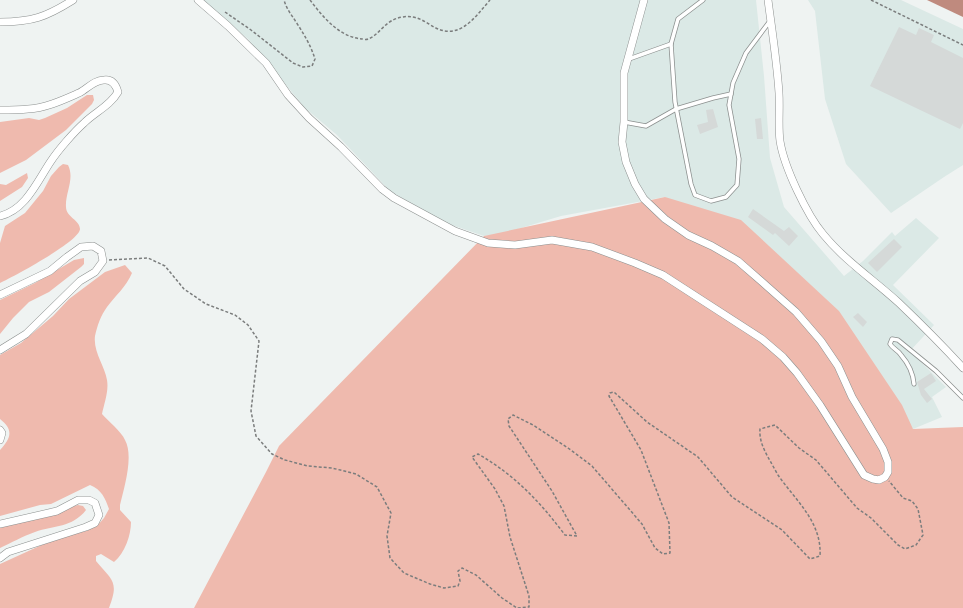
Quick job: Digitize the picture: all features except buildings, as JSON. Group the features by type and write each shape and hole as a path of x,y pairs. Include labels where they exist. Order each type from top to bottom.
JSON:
{"street":[{"path":"0,22 21,22 44,16 73,0"},
{"path":"198,0 228,26 266,63 288,95 309,118 341,147 382,189 394,198 455,231 488,243 515,245 552,240 592,247 663,275 756,335 783,357 797,373 820,405 864,475 879,480 885,477 888,472 888,462 883,449 852,397 838,366 821,341 796,312 761,280 738,261 712,246 688,235 665,219 644,199 635,184 626,162 622,142 624,122 624,73 644,0"},
{"path":"768,0 770,21 776,47 780,142 792,179 810,214 822,234 842,254 900,304 963,368"},
{"path":"0,110 30,109 55,103 81,92 93,83 102,80 110,80 116,86 118,92 113,101 84,123 52,159 26,200 7,214 0,216"},
{"path":"0,295 50,271 82,247 93,246 101,251 103,261 95,272 80,281 26,334 0,350"},
{"path":"0,430 2,433 0,440"},
{"path":"0,524 57,511 78,500 89,500 95,503 99,515 95,522 86,527 8,552 0,558"}],"lane":[{"path":"703,0 678,20 671,44 676,109 691,184 695,195 711,201 726,197 737,185 739,159 729,105 733,83 746,53 770,21"},
{"path":"627,60 671,44"},
{"path":"624,122 646,126 676,109 731,94"},
{"path":"914,384 913,374 901,354 892,348 890,344 892,339 898,340 936,371 963,398"}],"path":[{"path":"222,11 251,30 293,64 303,67 312,66 315,59 313,51 305,35 288,11 284,0"},
{"path":"310,0 331,24 343,34 354,38 367,40 386,24 403,17 413,16 436,29 447,32 457,31 469,24 490,0"},
{"path":"871,0 963,45"},
{"path":"103,261 126,258 148,258 164,266 184,289 206,304 235,316 248,325 259,342 251,411 256,436 272,454 286,460 308,466 332,468 356,474 377,486 391,514 387,536 390,558 404,573 444,588 458,586 460,581 458,571 462,568 476,575 502,598 517,608 529,607 529,596 510,536 504,506 495,489 472,458 478,454 512,476 536,499 565,535 577,536 552,491 509,426 508,419 513,416 533,426 568,448 592,466 642,524 656,548 663,554 670,553 669,523 641,450 611,402 609,396 610,393 614,392 648,422 698,457 732,497 782,530 810,559 820,556 821,544 814,525 808,514 778,475 764,450 759,434 760,430 775,426 799,448 816,460 857,508 871,518 898,545 906,549 916,545 922,535 918,509 912,501 904,498 885,477"}],"shaded area":[{"path":"202,0 756,0 764,76 770,158 784,207 844,276 863,261 892,232 895,236 916,218 939,238 893,285 934,325 910,351 946,387 932,397 942,417 913,429 665,197 561,216 505,233 484,236 443,222 390,191 337,135 305,108 248,39"},
{"path":"808,0 901,0 963,29 963,165 891,213 846,164 825,99 815,11"},
{"path":"927,0 963,0 963,17"},
{"path":"87,95 93,95 94,100 92,104 66,130 26,160 0,173 0,122 29,118 39,120 67,108"},
{"path":"63,164 68,165 70,170 66,207 68,213 78,223 80,229 77,235 58,250 0,283 0,243 5,226 25,213 43,191 51,176"},
{"path":"27,173 28,178 22,187 0,201 0,184 6,185"},
{"path":"665,197 741,220 839,311 902,405 913,429 963,427 963,608 194,608 279,446 484,236"},
{"path":"84,258 84,264 81,267 49,292 29,302 0,334 0,300 35,283 74,260"},
{"path":"125,265 132,273 130,278 105,310 95,336 97,353 106,375 107,384 107,393 102,414 118,430 125,440 129,455 126,481 120,510 131,522 129,538 121,554 114,562 101,554 96,556 96,561 113,582 114,592 109,608 0,608 0,564 57,538 86,531 97,526 109,509 102,495 97,489 90,485 51,504 40,505 0,516 0,450 9,438 9,430 0,419 0,355 21,343 53,316 69,299 105,272"},
{"path":"78,505 83,506 86,510 75,520 31,534 0,548 0,528"}]}
